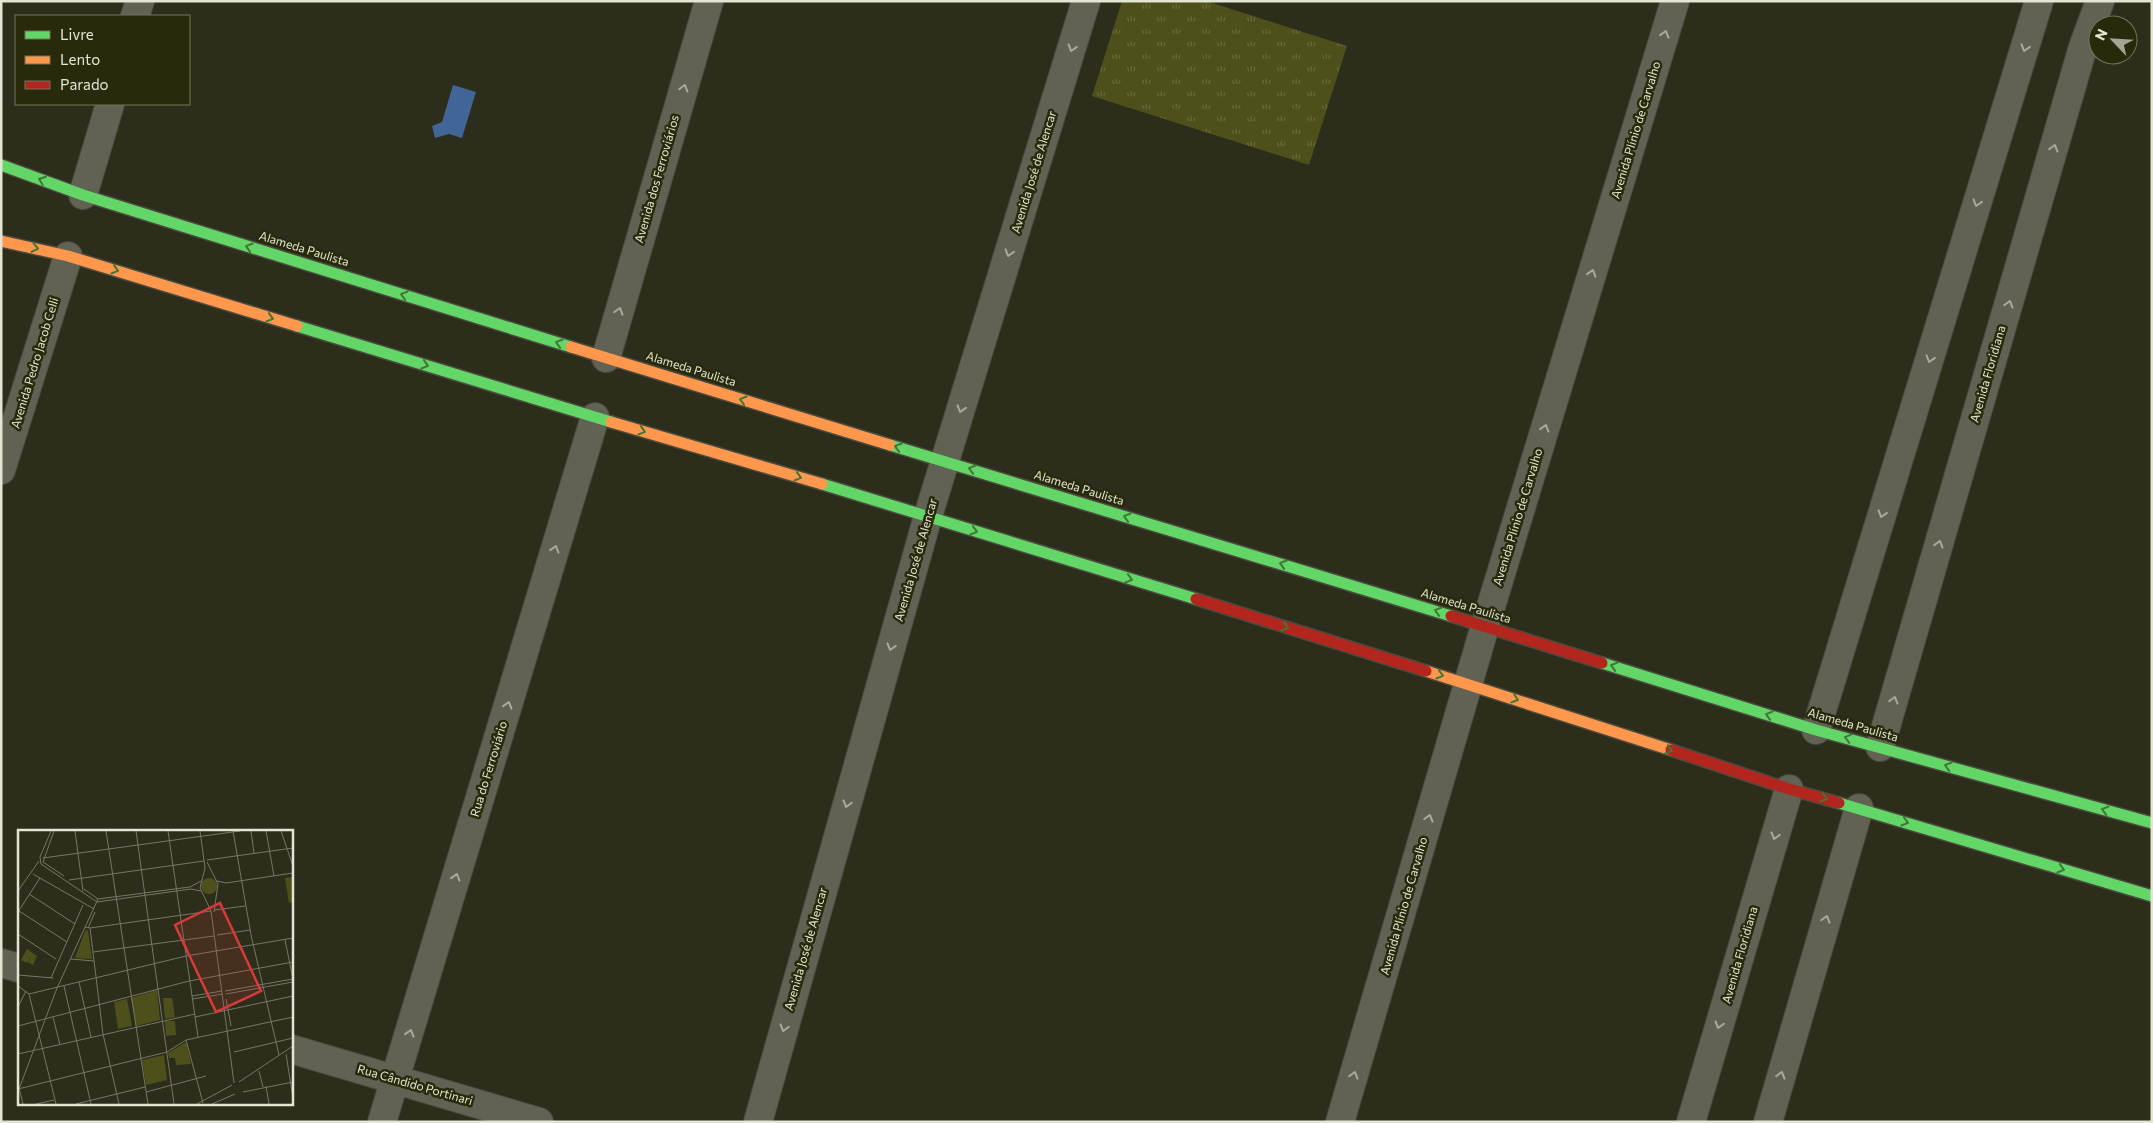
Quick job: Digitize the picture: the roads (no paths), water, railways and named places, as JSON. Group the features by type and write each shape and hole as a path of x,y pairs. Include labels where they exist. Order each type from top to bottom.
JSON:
{"main road":[{"name":"Alameda Paulista","path":"1,166 83,195 606,358 1485,626 1816,730 2152,823"},
{"path":"1,241 68,256 595,417 928,516 1469,684 1789,789 2152,896"}],"street":[{"path":"135,15 140,1"},
{"name":"Avenida dos Ferroviários","path":"606,358 709,1"},
{"name":"Avenida José de Alencar","path":"758,1122 928,516 1086,1"},
{"name":"Avenida Plínio de Carvalho","path":"1340,1122 1485,626 1675,1"},
{"path":"1816,730 2039,1"},
{"name":"Avenida Floridiana","path":"1880,747 2083,47 2100,1"},
{"path":"83,195 110,105"},
{"name":"Avenida Pedro Jacob Celli","path":"1,470 68,256"},
{"name":"Rua do Ferroviário","path":"382,1122 595,417"},
{"name":"Avenida Floridiana","path":"1691,1122 1789,789"},
{"path":"1768,1122 1858,808"},
{"path":"1,963 18,968"},
{"name":"Rua Cândido Portinari","path":"292,1048 539,1122"}],"water":[{"path":"453,85 476,92 462,138 449,134 435,138 432,126 442,122"}]}
